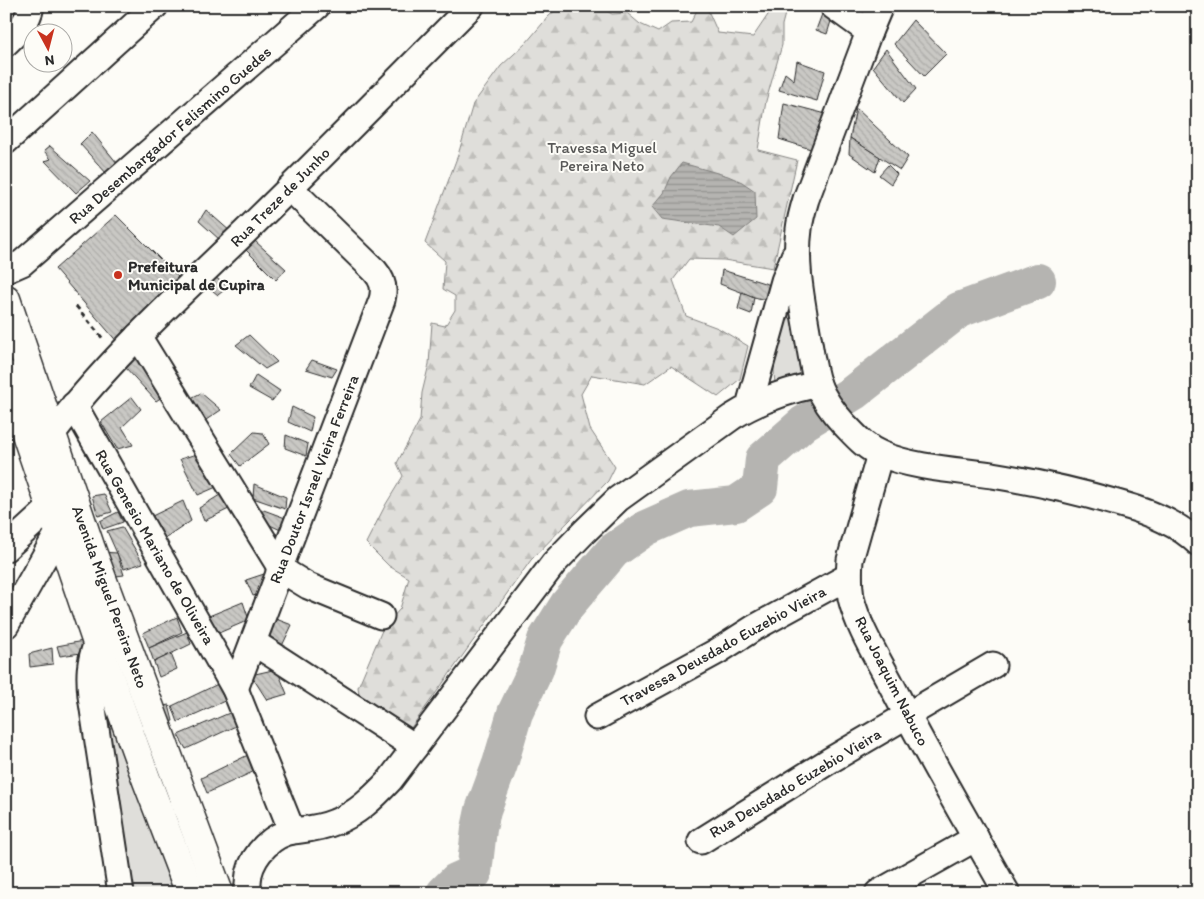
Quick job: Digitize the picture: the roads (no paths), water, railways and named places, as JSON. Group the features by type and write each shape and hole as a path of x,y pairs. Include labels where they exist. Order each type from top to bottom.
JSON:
{"main road":[{"name":"Avenida Miguel Pereira Neto","path":"6,299 91,549 219,893"},
{"name":"Avenida Miguel Pereira Neto","path":"6,375 147,781 190,893"}],"street":[{"path":"6,43 23,26 32,6"},
{"path":"6,141 155,6"},
{"name":"Rua Desembargador Felismino Guedes","path":"6,289 14,266 317,6"},
{"name":"Rua Treze de Junho","path":"52,434 74,405 117,356 290,188 471,6"},
{"path":"832,6 869,32"},
{"path":"880,6 806,199 799,227 797,250 801,298 821,392 840,419 872,449 915,464 1018,479 1078,491 1133,507 1169,523 1198,542"},
{"name":"Rua Doutor Israel Vieira Ferreira","path":"235,688 384,292 383,284 375,270 290,188"},
{"path":"749,406 784,281 797,250"},
{"path":"138,336 280,566 290,575 308,586 381,616"},
{"path":"247,893 249,874 254,860 272,840 292,831 324,827 338,822 372,799 390,780 554,563 585,530 618,500 749,406 794,390 821,392"},
{"name":"Rua Genesio Mariano de Oliveira","path":"74,405 235,688 292,831"},
{"name":"Rua Joaquim Nabuco","path":"872,449 850,560 851,598 869,642 907,716 1007,893"},
{"path":"6,548 55,519"},
{"path":"6,625 55,519"},
{"name":"Travessa Deusdado Euzebio Vieira","path":"597,717 849,576"},
{"path":"253,642 415,747"},
{"name":"Avenida Miguel Pereira Neto","path":"98,643 90,667 91,696 122,893"},
{"name":"Rua Deusdado Euzebio Vieira","path":"701,841 829,761 993,665"},
{"path":"878,893 976,838"}],"waterway":[{"path":"444,893 456,881 474,873 483,810 500,764 515,713 536,669 545,640 567,605 613,551 646,528 689,509 736,504 760,488 763,459 804,423 853,393 959,310 1038,281"}],"place":[{"name":"Prefeitura Municipal de Cupira","path":"118,275"}],"park label":[{"name":"Travessa Miguel Pereira Neto","path":"602,156"}]}
